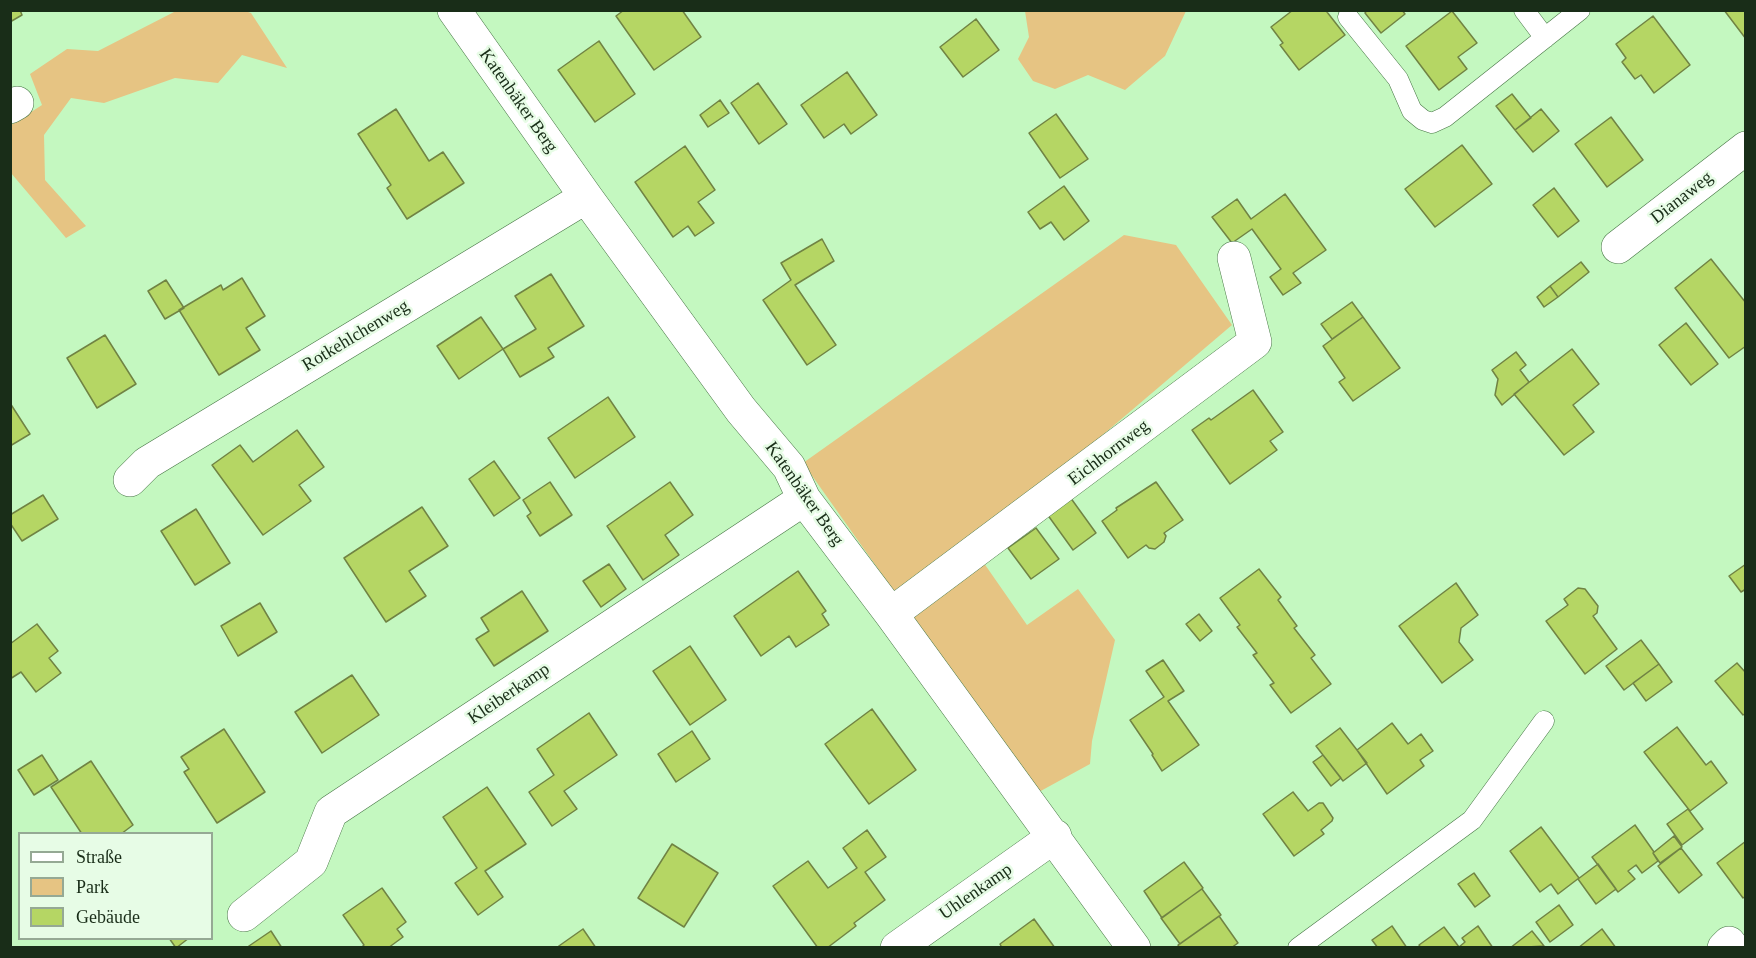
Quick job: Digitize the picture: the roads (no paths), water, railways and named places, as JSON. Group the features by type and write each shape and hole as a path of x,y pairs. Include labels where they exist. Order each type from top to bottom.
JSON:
{"street":[{"name":"Katenbäker Berg","path":"454,10 741,410 789,467 804,499 1055,837 1134,948"},
{"name":"Dianaweg","path":"1618,247 1746,148"},
{"name":"Rotkehlchenweg","path":"130,480 147,463 586,197"},
{"name":"Eichhornweg","path":"891,614 1255,342 1234,258"},
{"name":"Kleiberkamp","path":"244,915 311,862 331,812 804,499"},
{"name":"Uhlenkamp","path":"897,948 1055,837"},
{"path":"1724,948 1729,943 1733,948"}],"lane":[{"path":"1524,10 1545,38"},
{"path":"1348,17 1398,80 1412,111 1423,120 1432,123 1445,117 1580,10"},
{"path":"1298,948 1472,820 1544,721"}]}
